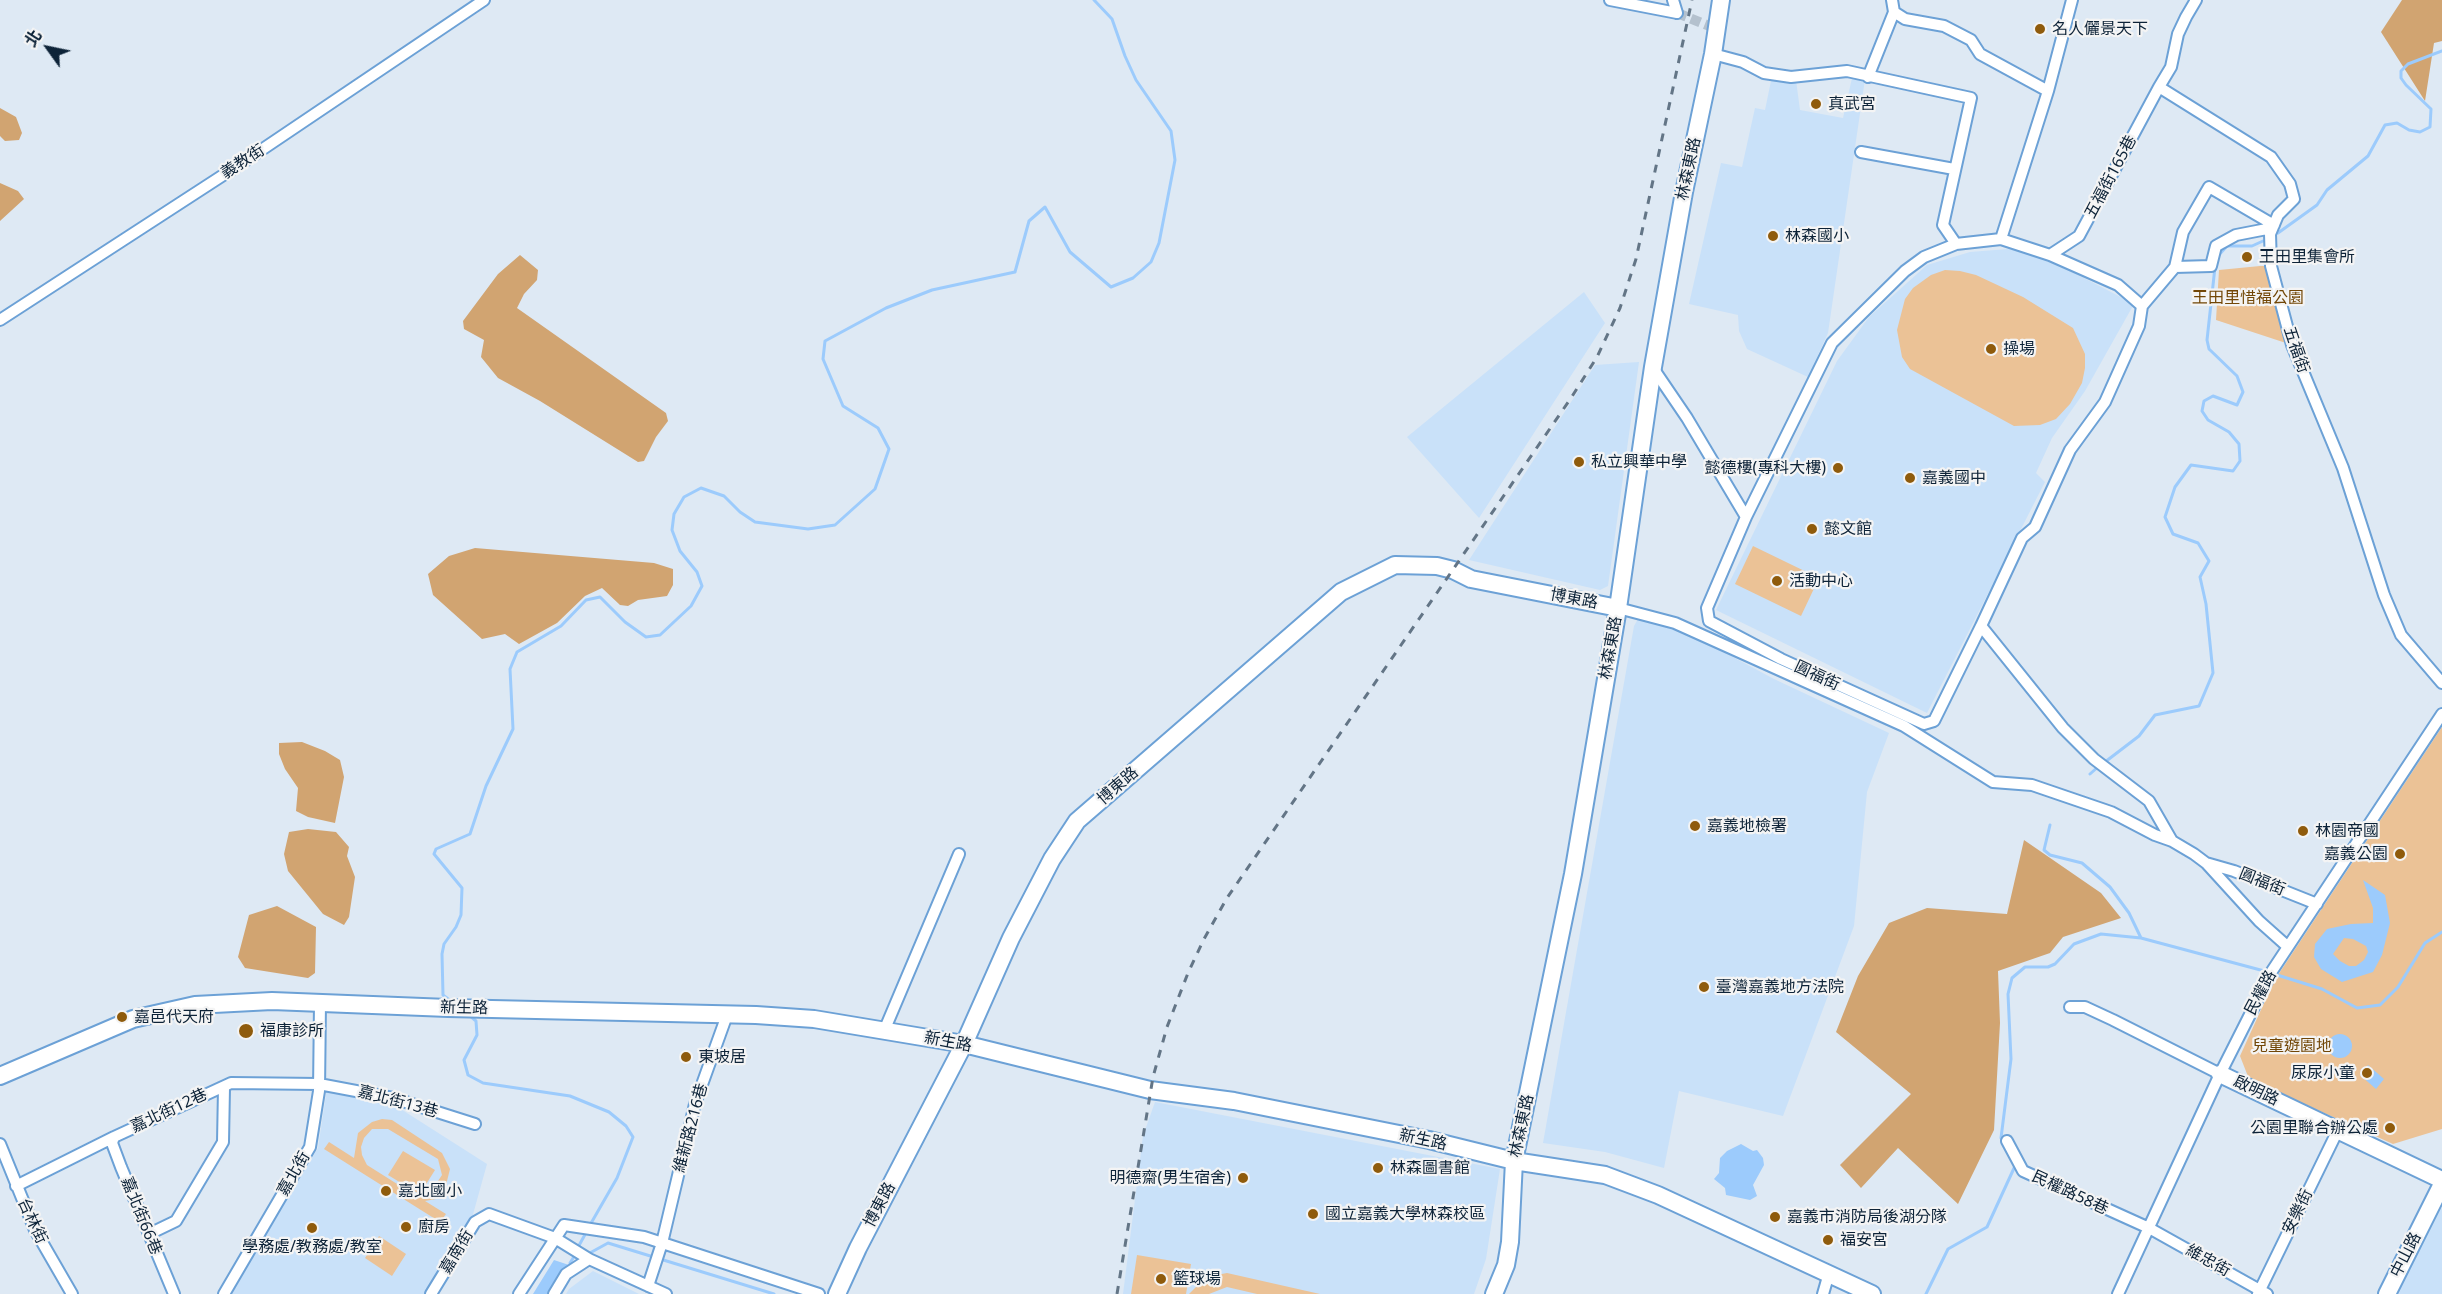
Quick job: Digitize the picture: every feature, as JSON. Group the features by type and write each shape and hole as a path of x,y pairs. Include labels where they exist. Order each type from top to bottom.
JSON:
{"street":[{"name":"義教街","path":"0,320 248,159 484,0"},
{"path":"1610,0 1677,13 1672,0"},
{"name":"林森東路","path":"1494,1294 1506,1265 1510,1242 1514,1161 1573,874 1618,608 1653,367 1684,192 1713,54 1721,0"},
{"path":"1868,77 1893,12 1892,0"},
{"path":"2001,239 2048,91 2072,0"},
{"path":"2196,0 2178,34 2170,67 2159,87 2271,157 2290,184 2294,199 2278,215 2273,227"},
{"path":"1893,12 1905,19 1944,26 1971,39 1980,54 2048,91"},
{"path":"1713,54 1743,62 1764,73 1791,77 1847,71 1971,98 1943,225 1956,244"},
{"name":"五福街165巷","path":"2050,255 2079,236 2159,87"},
{"path":"1861,152 1954,169"},
{"path":"2172,842 2149,801 2094,759 2063,728 1982,626 2022,538 2035,527 2070,450 2094,420 2118,376 2139,326 2142,306 2175,267 2183,232 2209,187 2273,227"},
{"path":"2175,267 2211,266 2216,246 2236,235 2273,227"},
{"name":"五福街","path":"2273,227 2270,234 2271,266 2292,345 2343,468 2384,595 2401,635 2442,683"},
{"path":"1746,517 1832,343 1905,271 1924,257 1956,244 2001,239 2050,255 2118,285 2142,306"},
{"path":"1653,367 1687,418 1746,517"},
{"name":"圓福街","path":"1746,517 1707,608 1709,621 1781,659 1854,693 1924,724 1934,721 1982,626"},
{"name":"博東路","path":"837,1294 858,1248 964,1044 1016,928 1052,859 1077,821 1341,592 1395,564 1437,566 1453,570 1471,579 1618,608"},
{"name":"圓福街","path":"1618,608 1675,623 1904,726 1993,782 2032,785 2058,793 2111,812 2172,842 2206,863 2259,921 2288,946"},
{"name":"民權路","path":"2118,1294 2220,1074 2272,971 2442,714"},
{"path":"884,1030 959,854"},
{"name":"圓福街","path":"2206,863 2234,871 2317,904"},
{"name":"新生路","path":"0,1076 133,1019 195,1005 272,1001 794,1017 964,1044 1150,1090 1245,1104 1429,1140 1514,1161 1605,1175 1630,1183 1872,1294"},
{"name":"嘉北街","path":"224,1294 310,1147 320,1084 320,1003"},
{"name":"啟明路","path":"2070,1007 2085,1007 2113,1020 2442,1182"},
{"name":"維新路216巷","path":"648,1286 662,1243 695,1104 727,1015"},
{"name":"嘉北街12巷","path":"16,1186 114,1137 231,1083 320,1084"},
{"name":"嘉北街13巷","path":"320,1084 393,1098 475,1124"},
{"name":"嘉北街12巷","path":"149,1234 176,1221 223,1142 224,1088"},
{"name":"安樂街","path":"2261,1293 2338,1130"},
{"name":"嘉北街66巷","path":"114,1137 112,1143 118,1159 174,1294"},
{"name":"民權路58巷","path":"2007,1141 2023,1171 2149,1228"},
{"name":"台林街","path":"0,1144 40,1240 72,1294"},
{"name":"中山路","path":"2387,1294 2442,1182"},
{"name":"嘉南街","path":"431,1294 475,1222 489,1214 555,1238 589,1259 666,1294"},
{"path":"519,1294 564,1225 644,1238 819,1294"},
{"name":"維忠街","path":"2149,1228 2261,1293"},
{"path":"554,1294 566,1274 589,1259"},
{"path":"1822,1294 1829,1273"}],"shaded area":[{"path":"2402,0 2442,0 2442,41 2434,43 2425,101 2381,32"},
{"name":"林森國小","path":"1852,78 1865,79 1828,333 1808,377 1747,349 1739,331 1738,315 1689,304 1721,163 1742,167 1755,108 1765,110 1771,81 1796,80 1800,110 1843,118"},
{"path":"0,108 16,117 22,133 19,140 5,141 0,136"},
{"path":"0,183 18,191 24,199 0,221"},
{"name":"嘉義國中","path":"2008,249 2034,252 2134,304 2085,391 2052,438 2036,473 2045,482 1927,713 1716,610 1837,361 1869,317 1927,265 1970,252"},
{"path":"520,255 538,270 537,280 524,294 517,308 666,413 668,421 656,437 644,461 638,462 540,401 498,378 481,357 484,340 464,329 463,321 498,274"},
{"path":"1584,292 1605,323 1479,518 1407,437"},
{"name":"私立興華中學","path":"1639,362 1608,586 1600,590 1469,560 1595,365"},
{"path":"475,548 654,563 673,569 673,585 667,596 638,600 628,606 620,605 602,588 585,596 557,623 519,644 505,634 482,639 433,595 428,574 449,556"},
{"path":"1638,619 1690,634 1774,679 1889,733 1867,792 1854,926 1783,1116 1679,1091 1664,1168 1605,1152 1543,1143 1634,626"},
{"path":"302,742 340,760 344,777 335,823 308,817 296,811 298,788 285,769 279,754 279,743"},
{"path":"308,829 336,832 349,847 347,856 355,877 349,917 344,925 323,914 288,871 284,854 289,832"},
{"path":"2024,840 2101,893 2121,918 2063,937 2050,953 1998,971 2000,1023 1994,1130 1958,1204 1898,1148 1861,1188 1840,1165 1911,1094 1836,1032 1858,976 1889,923 1927,908 2007,914"},
{"path":"277,906 316,927 315,973 308,978 245,968 238,957 249,915"},
{"name":"嘉北國小","path":"327,1088 396,1106 487,1164 472,1218 426,1294 230,1294 318,1148"},
{"name":"國立嘉義大學林森校區","path":"1155,1102 1500,1169 1486,1259 1474,1294 1123,1294 1143,1136"},
{"path":"2442,1208 2442,1294 2394,1294 2433,1212"},
{"path":"593,1271 639,1294 566,1294 569,1289"}],"green space":[{"name":"王田里惜福公園","path":"2271,266 2292,345 2216,320 2219,270"},
{"name":"操場","path":"1945,270 1976,275 2023,297 2073,328 2085,354 2085,368 2082,383 2070,404 2056,419 2040,425 2014,426 1910,369 1902,357 1897,330 1905,299 1913,288 1931,275"},
{"name":"活動中心","path":"1753,546 1819,578 1801,616 1735,584"},
{"name":"嘉義公園","path":"2442,727 2442,1129 2393,1144 2249,1079 2240,1056 2274,981"},
{"path":"382,1119 392,1120 442,1153 450,1169 445,1189 436,1199 425,1201 446,1214 440,1222 324,1149 329,1142 354,1158 358,1133 372,1122","holes":["372,1129 388,1129 438,1159 442,1175 434,1187 420,1194 435,1170 403,1151 388,1175 419,1194 413,1194 367,1165 361,1147 364,1138"]},
{"path":"379,1236 406,1254 392,1276 365,1258"},
{"name":"籃球場","path":"1137,1255 1191,1264 1186,1294 1131,1294"},
{"path":"1227,1273 1320,1294 1257,1294 1227,1287 1209,1294 1189,1294 1206,1277"}],"water":[{"path":"2363,880 2385,895 2390,923 2382,955 2373,972 2342,982 2321,969 2314,957 2315,944 2327,929 2351,924 2373,923 2373,908","holes":["2344,938 2353,939 2366,946 2368,952 2364,960 2356,966 2349,966 2333,954"]},
{"path":"2340,1034 2345,1035 2351,1041 2351,1051 2345,1057 2340,1058 2335,1057 2329,1051 2328,1046 2329,1041 2335,1035"},
{"path":"2368,1065 2384,1079 2376,1089 2360,1075"},
{"path":"1741,1144 1753,1151 1757,1150 1763,1158 1764,1165 1753,1185 1757,1196 1750,1200 1726,1195 1725,1188 1714,1179 1719,1173 1720,1158 1727,1151"},
{"path":"554,1260 572,1266 553,1294 533,1294"}],"waterway":[{"path":"452,1002 443,995 442,954 444,944 461,915 462,888 434,854 436,849 470,834 486,786 513,729 510,669 517,652 561,626 586,600 600,597 625,622 646,637 660,635 691,606 702,586 697,572 680,551 672,530 674,514 684,497 701,488 724,496 740,512 755,522 808,529 835,525 875,489 889,449 878,428 843,406 823,359 825,341 886,308 932,290 1015,272 1029,221 1045,207 1070,252 1111,287 1133,278 1151,262 1159,243 1175,160 1171,131 1136,80 1112,19 1094,0"},
{"path":"2278,233 2317,205 2327,190 2368,156 2385,125 2397,123 2409,130 2420,132 2430,127 2431,109 2406,85 2401,78 2401,71 2408,64 2442,51"},
{"path":"2217,257 2227,246 2252,246 2263,241"},
{"path":"2105,762 2139,736 2155,715 2199,706 2213,673 2206,604 2200,577 2209,561 2198,543 2173,534 2165,517 2175,487 2191,465 2233,471 2240,461 2239,444 2229,432 2208,420 2202,411 2204,401 2213,396 2237,405 2243,392 2237,376 2209,349 2207,340 2215,267"},
{"path":"2090,774 2099,766"},
{"path":"2050,825 2044,850 2050,855 2082,863 2110,887 2129,913 2141,938"},
{"path":"2274,974 2322,989 2357,1008 2380,1005 2398,987 2425,943 2442,932"},
{"path":"2003,1141 2001,1138 2011,1059 2008,994 2012,978 2025,967 2048,967 2055,964 2074,944 2101,934 2141,938 2268,972"},
{"path":"469,1015 476,1021 477,1035 464,1060 468,1075 483,1083 570,1096 609,1112 626,1126 633,1137 617,1178 590,1225"},
{"path":"1926,1294 1948,1249 1987,1227 2015,1166"},
{"path":"577,1249 587,1231"},
{"path":"588,1254 608,1243 774,1294"},
{"path":"570,1263 575,1255"}],"tunnel":[{"path":"1677,13 1717,29"}],"railway":[{"path":"1117,1294 1153,1077 1167,1027 1188,973 1227,898 1597,357 1620,308 1636,259 1692,0"}],"place":[{"name":"名人儷景天下","path":"2040,29"},
{"name":"真武宮","path":"1816,104"},
{"name":"林森國小","path":"1773,236"},
{"name":"王田里集會所","path":"2247,257"},
{"name":"操場","path":"1991,349"},
{"name":"私立興華中學","path":"1579,462"},
{"name":"懿德樓(專科大樓)","path":"1838,468"},
{"name":"嘉義國中","path":"1910,478"},
{"name":"懿文館","path":"1812,529"},
{"name":"活動中心","path":"1777,581"},
{"name":"嘉義地檢署","path":"1695,826"},
{"name":"林園帝國","path":"2303,831"},
{"name":"嘉義公園","path":"2400,854"},
{"name":"臺灣嘉義地方法院","path":"1704,987"},
{"name":"嘉邑代天府","path":"122,1017"},
{"name":"福康診所","path":"246,1031"},
{"name":"東坡居","path":"686,1057"},
{"name":"尿尿小童","path":"2367,1073"},
{"name":"公園里聯合辦公處","path":"2390,1128"},
{"name":"林森圖書館","path":"1378,1168"},
{"name":"明德齋(男生宿舍)","path":"1243,1178"},
{"name":"嘉北國小","path":"386,1191"},
{"name":"國立嘉義大學林森校區","path":"1313,1214"},
{"name":"嘉義市消防局後湖分隊","path":"1775,1217"},
{"name":"廚房","path":"406,1227"},
{"name":"學務處/教務處/教室","path":"312,1228"},
{"name":"福安宮","path":"1828,1240"},
{"name":"籃球場","path":"1161,1279"}],"park label":[{"name":"兒童遊園地","path":"2292,1046"}]}
